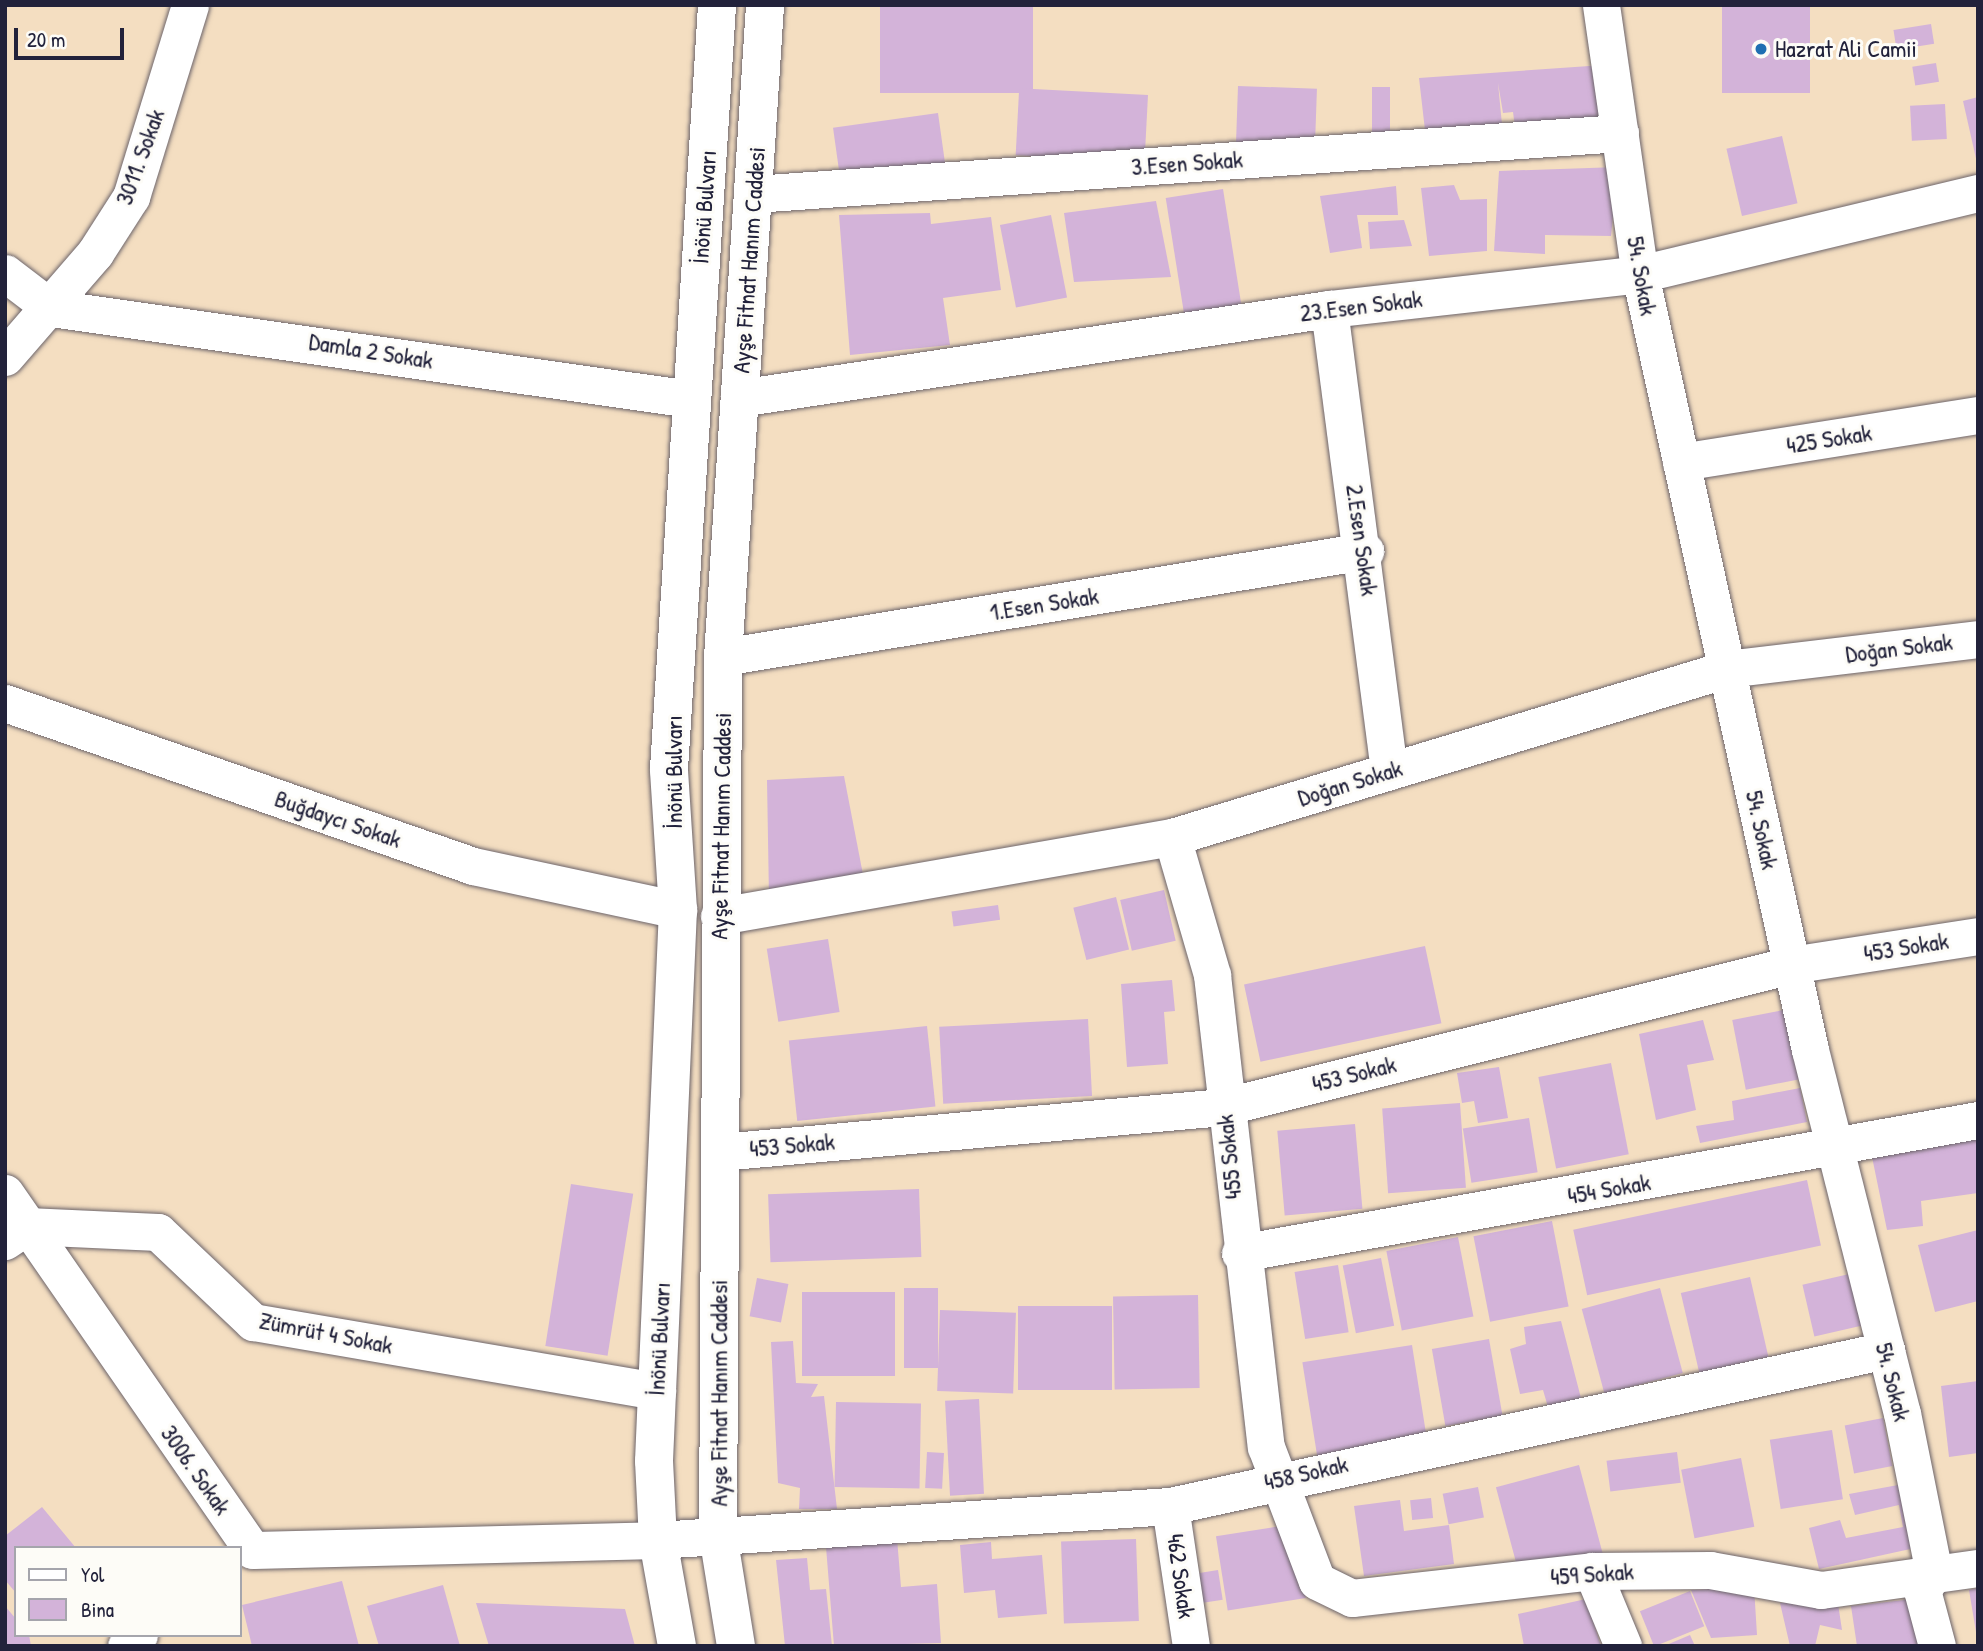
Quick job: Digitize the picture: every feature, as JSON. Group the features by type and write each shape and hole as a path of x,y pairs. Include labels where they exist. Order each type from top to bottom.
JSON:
{"main road":[{"name":"İnönü Bulvarı","path":"658,1540 657,1391 678,911 670,769 690,399 717,5"},
{"name":"Ayşe Fitnat Hanım Caddesi","path":"736,1646 718,1535 719,916 723,657 765,5"},
{"path":"658,1540 677,1646"}],"street":[{"name":"3011. Sokak","path":"5,357 51,308 131,197 190,5"},
{"name":"54. Sokak","path":"1601,5 1640,274 1791,965 1886,1350 1934,1573 1922,1590 1937,1646"},
{"name":"3.Esen Sokak","path":"754,194 1620,133"},
{"name":"23.Esen Sokak","path":"739,398 1329,309 1640,274 1978,193"},
{"path":"5,273 51,308"},
{"name":"Damla 2 Sokak","path":"51,308 151,317 690,399"},
{"name":"2.Esen Sokak","path":"1329,309 1365,551 1390,771"},
{"name":"425 Sokak","path":"1681,462 1978,415"},
{"name":"1.Esen Sokak","path":"723,657 1365,551"},
{"name":"Doğan Sokak","path":"719,916 1172,837 1727,669 1978,639"},
{"name":"Buğdaycı Sokak","path":"5,703 473,866 678,911"},
{"name":"455 Sokak","path":"1172,837 1212,975 1223,1107 1266,1447 1282,1477"},
{"name":"453 Sokak","path":"720,1152 1223,1107 1791,965 1978,936"},
{"name":"454 Sokak","path":"1240,1253 1838,1149 1978,1120"},
{"name":"3006. Sokak","path":"5,1193 16,1234 240,1546"},
{"name":"Zümrüt 4 Sokak","path":"16,1234 158,1231 253,1322 657,1391"},
{"name":"458 Sokak","path":"718,1535 1170,1506 1282,1477 1886,1350"},
{"name":"459 Sokak","path":"1282,1477 1317,1581 1352,1598 1592,1571 1710,1570 1822,1590 1978,1568"},
{"name":"462 Sokak","path":"1170,1506 1191,1646"},
{"name":"3006. Sokak","path":"246,1555 658,1540 718,1535"},
{"path":"1592,1571 1623,1646"}],"building":[{"path":"880,5 1033,5 1033,93 880,93"},
{"name":"Hazrat Ali Camii","path":"1722,5 1810,5 1810,93 1722,93"},
{"path":"1931,24 1934,44 1897,50 1893,30"},
{"path":"1936,63 1939,82 1915,86 1912,67"},
{"path":"1604,65 1614,129 1516,135 1513,112 1503,113 1498,83 1503,135 1426,139 1419,78"},
{"path":"1238,86 1317,89 1315,146 1236,143"},
{"path":"1372,87 1390,87 1390,141 1372,141"},
{"path":"1019,88 1148,95 1144,162 1016,155"},
{"path":"1978,97 1978,163 1977,163 1963,101"},
{"path":"1945,104 1947,139 1912,141 1910,106"},
{"path":"938,113 947,174 842,189 833,128"},
{"path":"1782,136 1798,203 1742,216 1726,149"},
{"path":"1618,167 1611,236 1545,235 1545,254 1494,251 1499,171"},
{"path":"1454,185 1460,200 1487,199 1487,251 1429,256 1421,188"},
{"path":"1396,186 1398,215 1357,215 1362,248 1330,253 1320,196"},
{"path":"1223,189 1241,306 1184,315 1166,198"},
{"path":"1156,201 1171,277 1074,282 1064,213"},
{"path":"930,213 931,224 991,217 1001,290 943,298 950,345 850,355 839,215"},
{"path":"1051,215 1067,297 1016,307 1000,225"},
{"path":"1404,220 1412,246 1370,249 1368,222"},
{"path":"844,776 865,885 769,898 767,780"},
{"path":"1164,890 1176,941 1132,951 1120,900"},
{"path":"1116,897 1129,949 1086,960 1073,908"},
{"path":"998,905 1000,920 954,926 951,912"},
{"path":"828,939 840,1012 778,1022 767,949"},
{"path":"1425,946 1441,1023 1260,1062 1244,984"},
{"path":"1172,980 1175,1011 1164,1012 1168,1064 1127,1067 1121,984"},
{"path":"1799,1007 1813,1077 1746,1090 1732,1020"},
{"path":"1088,1019 1092,1096 943,1104 939,1027"},
{"path":"1703,1020 1714,1060 1687,1065 1696,1110 1656,1120 1639,1034"},
{"path":"927,1026 935,1107 797,1121 789,1041"},
{"path":"1611,1063 1629,1154 1556,1168 1538,1077"},
{"path":"1499,1067 1508,1118 1478,1123 1474,1101 1462,1103 1457,1073"},
{"path":"1800,1088 1807,1122 1700,1143 1696,1126 1734,1120 1732,1101"},
{"path":"1460,1103 1466,1188 1388,1193 1382,1108"},
{"path":"1529,1118 1538,1172 1471,1183 1463,1128"},
{"path":"1355,1124 1362,1209 1285,1215 1277,1131"},
{"path":"1978,1132 1978,1193 1921,1201 1923,1226 1887,1230 1871,1152"},
{"path":"1807,1180 1821,1246 1587,1295 1573,1230"},
{"path":"571,1184 633,1194 608,1356 545,1346"},
{"path":"919,1189 921,1257 770,1262 768,1194"},
{"path":"1552,1221 1569,1306 1490,1322 1473,1236"},
{"path":"1978,1230 1978,1301 1935,1312 1918,1245"},
{"path":"1458,1237 1473,1317 1402,1330 1386,1251"},
{"path":"1381,1258 1394,1326 1356,1333 1343,1265"},
{"path":"1338,1265 1349,1332 1305,1339 1295,1272"},
{"path":"1858,1272 1870,1324 1814,1336 1802,1285"},
{"path":"1750,1277 1768,1357 1699,1373 1681,1293"},
{"path":"757,1278 788,1284 781,1322 750,1316"},
{"path":"904,1288 938,1288 938,1368 904,1368"},
{"path":"1660,1288 1683,1373 1605,1394 1582,1309"},
{"path":"802,1292 895,1292 895,1376 802,1376"},
{"path":"1198,1295 1200,1388 1115,1389 1113,1296"},
{"path":"1018,1306 1112,1306 1112,1390 1018,1390"},
{"path":"940,1310 1016,1313 1013,1394 937,1391"},
{"path":"1561,1321 1582,1402 1548,1407 1543,1390 1520,1394 1510,1349 1526,1344 1524,1327"},
{"path":"1489,1339 1503,1416 1445,1426 1432,1349"},
{"path":"793,1341 796,1383 818,1384 811,1397 824,1396 837,1509 799,1509 800,1488 778,1483 771,1342"},
{"path":"1412,1345 1427,1441 1318,1458 1302,1362"},
{"path":"1978,1381 1978,1453 1949,1457 1941,1386"},
{"path":"979,1399 984,1494 950,1496 945,1401"},
{"path":"836,1402 921,1403 920,1488 835,1487"},
{"path":"1883,1418 1892,1466 1854,1474 1845,1425"},
{"path":"1832,1430 1843,1499 1781,1509 1770,1440"},
{"path":"927,1452 944,1453 942,1489 925,1488"},
{"path":"1677,1452 1681,1483 1610,1491 1607,1461"},
{"path":"1741,1458 1754,1527 1694,1538 1681,1470"},
{"path":"1579,1465 1603,1553 1519,1575 1496,1487"},
{"path":"1909,1483 1924,1546 1819,1569 1809,1528 1840,1520 1846,1538 1903,1527 1899,1505 1855,1515 1849,1494"},
{"path":"1478,1487 1484,1517 1449,1524 1443,1494"},
{"path":"1431,1498 1433,1518 1412,1520 1410,1500"},
{"path":"1400,1500 1404,1531 1449,1525 1454,1564 1364,1576 1354,1506"},
{"path":"42,1507 74,1546 14,1546 14,1591 5,1580 5,1536"},
{"path":"1294,1524 1306,1598 1228,1610 1216,1536"},
{"path":"897,1538 901,1587 937,1584 941,1643 834,1646 826,1547"},
{"path":"1136,1539 1139,1621 1064,1624 1061,1542"},
{"path":"991,1542 992,1559 1042,1555 1047,1614 998,1618 995,1590 964,1593 960,1545"},
{"path":"807,1558 810,1590 826,1589 832,1646 785,1646 776,1560"},
{"path":"1218,1570 1223,1600 1187,1605 1182,1576"},
{"path":"342,1581 359,1646 252,1646 242,1605"},
{"path":"443,1585 460,1646 379,1646 367,1606"},
{"path":"1754,1587 1757,1635 1711,1638 1691,1590"},
{"path":"1978,1588 1978,1631 1976,1632 1969,1590"},
{"path":"1690,1591 1704,1626 1654,1646 1640,1611"},
{"path":"1837,1597 1842,1630 1820,1625 1815,1646 1790,1646 1780,1603"},
{"path":"1922,1598 1930,1646 1857,1646 1851,1606"},
{"path":"1586,1599 1601,1646 1524,1646 1518,1614"},
{"path":"476,1603 625,1609 635,1646 489,1646"},
{"path":"5,1606 14,1617 14,1637 29,1637 31,1646 5,1646"},
{"path":"1690,1635 1695,1646 1664,1646"}],"place":[{"name":"Hazrat Ali Camii","path":"1761,49"}]}
